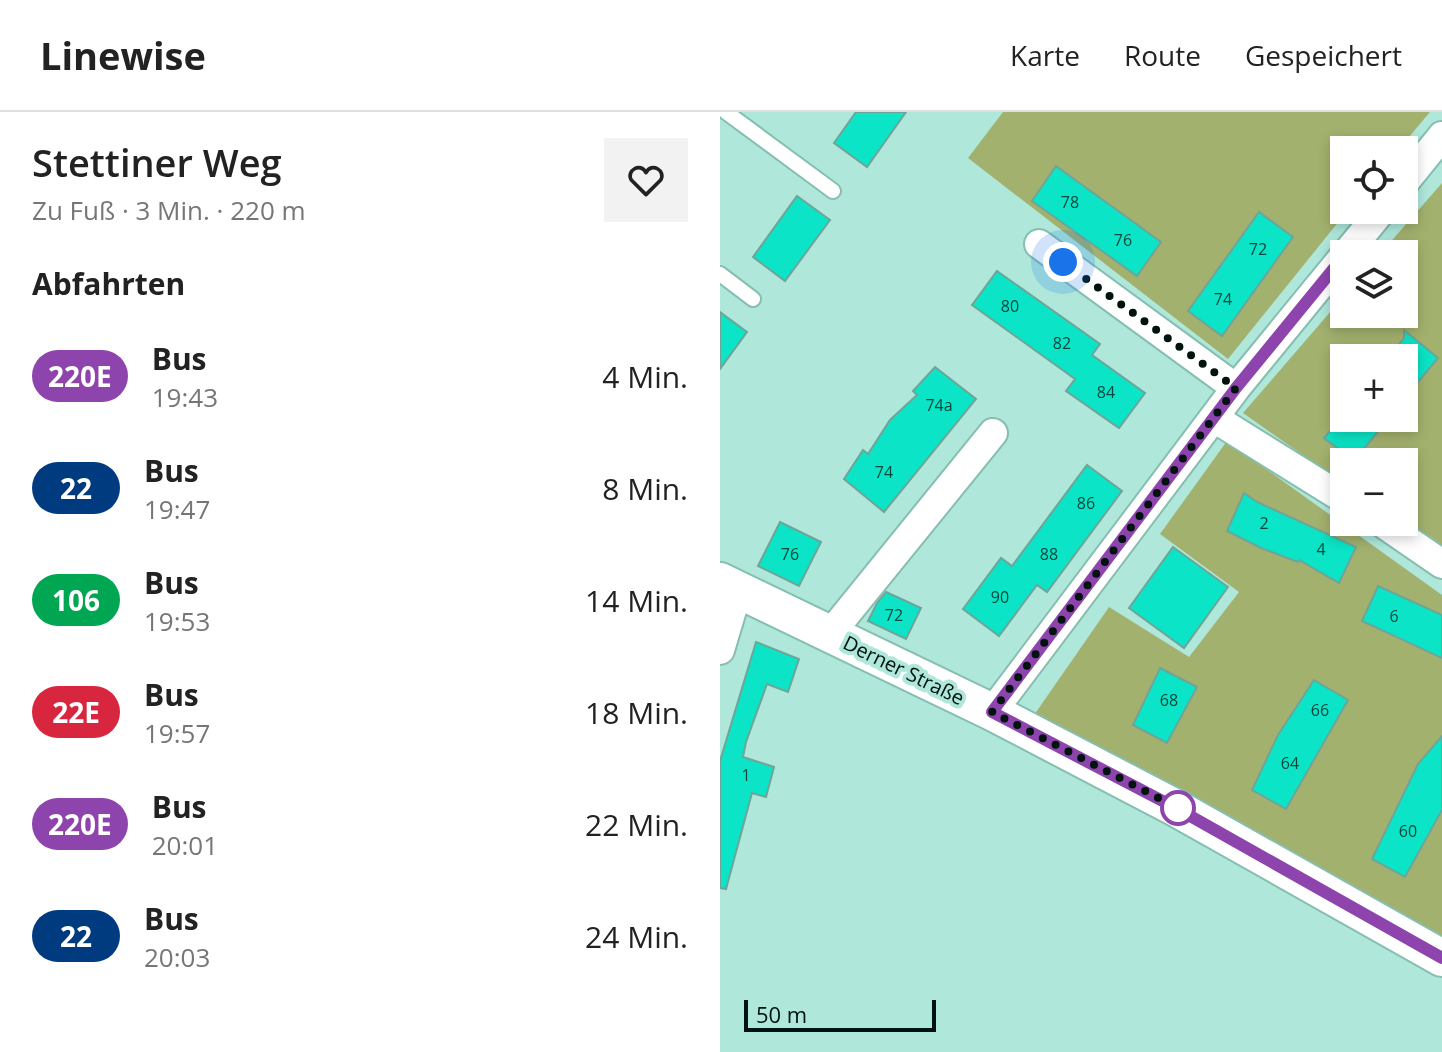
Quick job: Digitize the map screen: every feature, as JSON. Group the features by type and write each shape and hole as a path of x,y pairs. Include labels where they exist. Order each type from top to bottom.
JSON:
{"street":[{"path":"1418,166 1442,136"},
{"path":"1357,240 1370,224"},
{"path":"1039,244 1236,388"},
{"path":"992,712 1236,388 1330,273"},
{"path":"1214,418 1330,490"},
{"name":"Derner Straße","path":"830,634 993,433"},
{"path":"1401,536 1442,564"},
{"path":"720,650 729,586"},
{"name":"Derner Straße","path":"729,586 992,712 1176,808 1442,958"}],"lane":[{"path":"726,112 833,191"},
{"path":"720,274 753,299"}],"green space":[{"path":"1003,112 1430,112 1410,136 1330,136 1330,224 1337,224 1228,359 968,158"},
{"path":"1442,183 1442,552 1418,533 1418,448 1330,448 1330,474 1243,413 1330,312 1330,328 1418,328 1418,240 1392,240 1406,224 1418,224 1418,210"},
{"path":"1227,441 1330,515 1330,536 1360,536 1442,595 1442,941 1032,718 1109,607 1189,657 1239,592 1160,534"}],"building":[{"path":"856,112 906,112 867,167 834,143"},
{"path":"1056,166 1161,242 1137,276 1032,201"},
{"path":"797,196 830,220 785,281 753,257"},
{"path":"1259,212 1293,237 1222,336 1188,311"},
{"path":"997,271 1100,344 1092,355 1145,393 1119,428 1066,391 1075,379 972,305"},
{"path":"720,312 747,332 720,369"},
{"path":"1404,330 1438,358 1418,382 1418,344 1399,344 1404,338"},
{"path":"935,367 976,399 884,512 844,479 863,450 868,454 890,420 917,395 913,391"},
{"path":"1330,431 1378,432 1365,448 1337,448 1324,438"},
{"path":"1087,465 1122,491 1047,592 1037,585 999,636 963,609 1001,558 1012,566"},
{"path":"1244,493 1257,502 1356,547 1339,583 1299,560 1261,548 1227,531"},
{"path":"780,522 821,542 799,586 758,566"},
{"path":"1173,547 1228,587 1184,648 1129,608"},
{"path":"1378,586 1442,615 1442,658 1362,621"},
{"path":"886,592 921,608 906,639 868,621"},
{"path":"756,642 799,659 788,692 767,684 746,742 743,757 774,767 766,797 752,793 726,889 720,888 720,761"},
{"path":"1160,668 1197,687 1167,743 1133,725"},
{"path":"1314,680 1348,700 1286,809 1252,790 1278,735"},
{"path":"1442,736 1442,810 1405,877 1372,859 1418,764"}],"bus line":[{"name":"220E","path":"1330,273 1236,388 992,712 1176,808 1442,958"}],"route":[{"path":"1063,262 1236,388 992,712 1178,808"}]}
